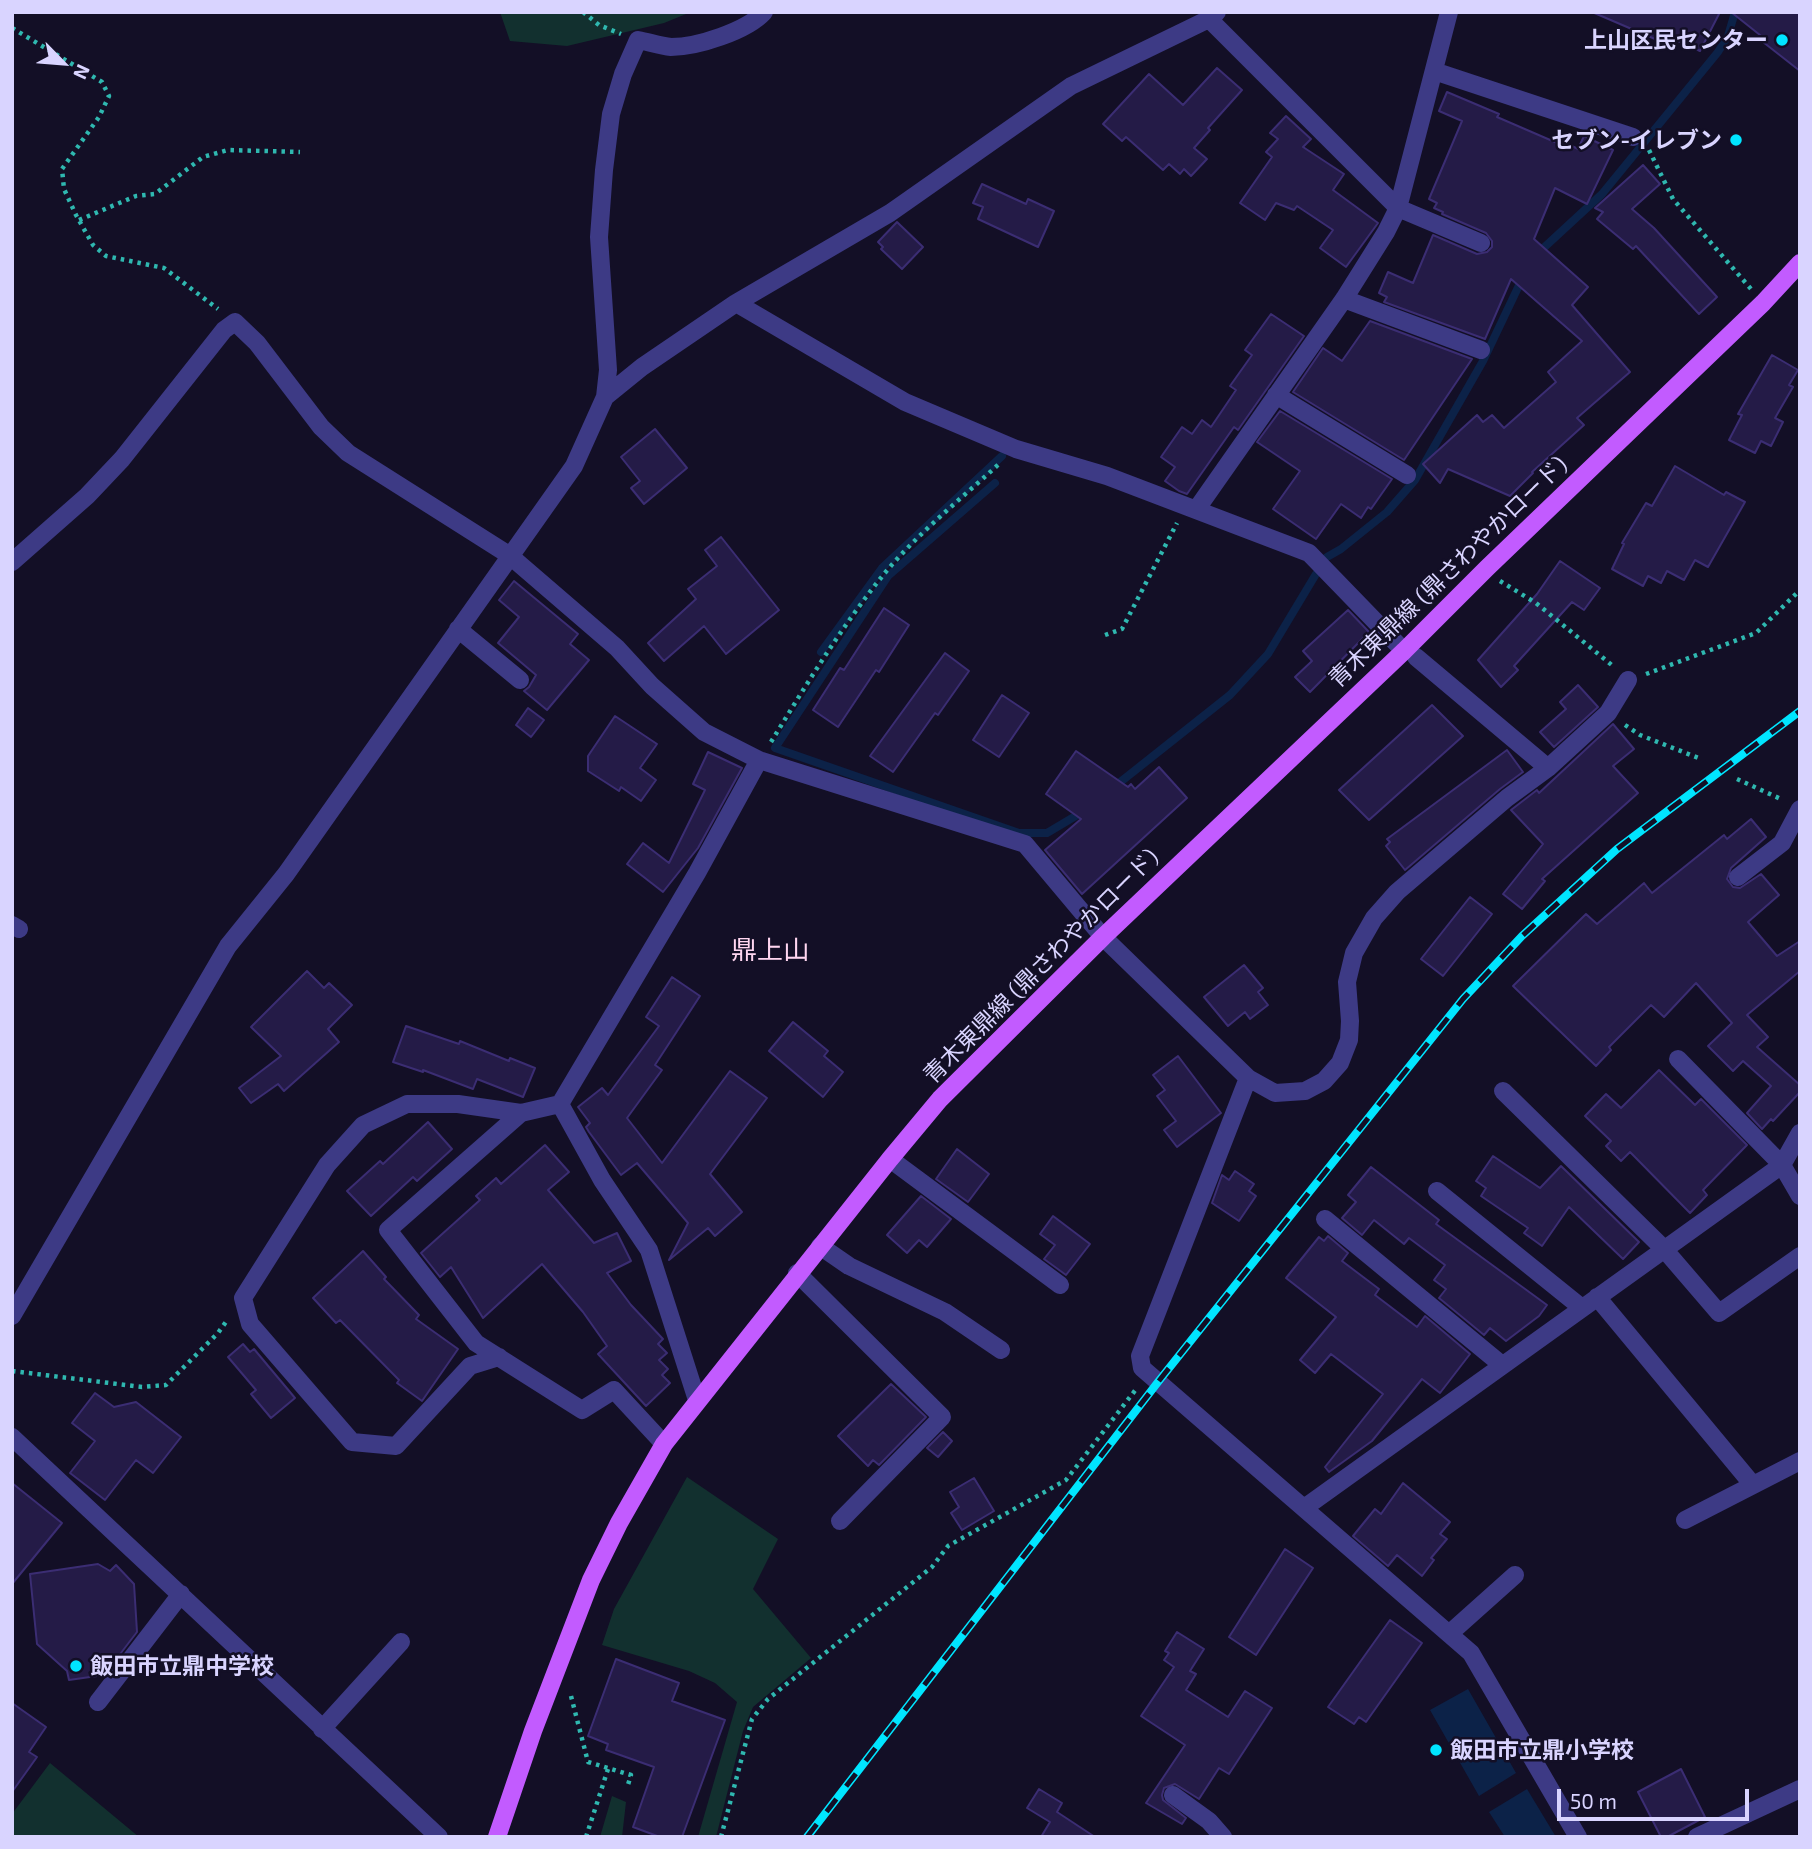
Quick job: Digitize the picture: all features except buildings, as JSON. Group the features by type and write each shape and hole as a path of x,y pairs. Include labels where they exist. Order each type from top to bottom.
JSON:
{"main road":[{"name":"青木東鼎線 (鼎さわやかロード)","path":"497,1837 533,1731 586,1593 619,1523 664,1444 890,1158 940,1099 1104,937 1410,654 1487,568 1763,303 1800,263"}],"street":[{"path":"12,1316 228,946 286,874 574,466 605,397 608,370 599,237 604,170 611,114 623,74 638,40 671,47 706,42 758,19 764,12"},
{"path":"1191,508 1344,299 1386,232 1398,208 1449,12"},
{"path":"605,397 642,367 736,303 890,213 1071,86 1213,16 1398,208 1481,243"},
{"path":"1434,71 1639,140"},
{"path":"1344,299 1481,350"},
{"path":"736,303 905,402 1016,449 1107,476 1309,553 1410,654 1548,768"},
{"path":"12,562 87,496 122,459 223,330 235,322 257,343 321,427 348,453 509,555 617,648 652,686 704,732 759,760 1025,844 1104,937 1248,1078 1275,1094 1305,1091 1324,1081 1340,1063 1349,1040 1347,982 1354,953 1374,918 1397,892 1507,798 1548,768 1608,713 1628,680"},
{"path":"1276,395 1407,475"},
{"path":"458,629 520,680"},
{"path":"499,1357 470,1366 396,1446 352,1442 250,1324 243,1298 327,1165 363,1125 407,1104 458,1104 521,1113 560,1104 697,873 759,760"},
{"path":"1738,877 1782,843 1793,805"},
{"path":"1678,1059 1782,1165 1800,1196"},
{"path":"1248,1078 1140,1356 1142,1368 1471,1653 1578,1837"},
{"path":"1503,1091 1664,1249 1719,1313 1800,1256"},
{"path":"560,1104 602,1180 649,1250 697,1400"},
{"path":"521,1113 388,1230 476,1343 583,1410 614,1390 664,1444"},
{"path":"1304,1508 1782,1165 1800,1133"},
{"path":"890,1158 1060,1285"},
{"path":"1437,1191 1582,1308"},
{"path":"1325,1219 1502,1365"},
{"path":"820,1246 849,1266 945,1312 1000,1350"},
{"path":"797,1273 942,1417 841,1521"},
{"path":"1597,1297 1753,1485"},
{"path":"12,1437 439,1837"},
{"path":"1685,1520 1800,1461"},
{"path":"1449,1634 1515,1575"},
{"path":"98,1702 181,1594"},
{"path":"322,1730 401,1642"},
{"path":"1697,1837 1800,1789"},
{"path":"1174,1795 1209,1821 1223,1837"}],"path":[{"path":"583,12 599,25 638,40"},
{"path":"12,28 102,82 109,96 99,117 62,169 64,188 93,245 106,256 164,268 235,322"},
{"path":"1639,140 1674,199 1763,303"},
{"path":"79,220 136,196 155,194 202,157 228,150 300,152"},
{"path":"759,760 808,681 884,573 1016,449"},
{"path":"1105,635 1122,629 1191,508"},
{"path":"1487,568 1503,584 1536,603 1628,680 1756,633 1800,590"},
{"path":"1608,713 1640,735 1701,759"},
{"path":"1737,779 1793,805"},
{"path":"12,1371 142,1387 166,1385 218,1333 243,1298"},
{"path":"721,1837 752,1718 768,1699 780,1686 932,1567 948,1546 1066,1480 1148,1373"},
{"path":"571,1696 588,1762 631,1775 627,1788"},
{"path":"586,1837 608,1769"}],"green space":[{"path":"500,12 691,12 664,23 567,46 510,41"},
{"path":"687,1477 778,1539 753,1589 811,1658 753,1707 743,1731 716,1837 698,1837 737,1702 715,1683 689,1671 602,1645 614,1609"},
{"path":"50,1763 139,1837 12,1837 12,1814"},
{"path":"612,1796 626,1802 622,1837 600,1837"}],"water":[{"path":"1468,1689 1516,1773 1479,1796 1430,1710"},
{"path":"1527,1789 1556,1837 1505,1837 1489,1812"}],"waterway":[{"path":"1537,254 1602,194 1718,52 1728,36 1735,12"},
{"path":"1327,557 1387,512 1415,480 1483,361 1523,277"},
{"path":"821,652 882,568 1002,456"},
{"path":"995,483 888,576 775,748 1019,833 1047,833 1084,811"},
{"path":"1114,787 1230,695 1268,654 1316,574"}],"railway":[{"path":"807,1837 1158,1382 1463,999 1522,936 1617,849 1800,711"}],"place":[{"name":"上山区民センター","path":"1782,40"},
{"name":"セブン-イレブン","path":"1736,140"},
{"name":"飯田市立鼎中学校","path":"76,1666"},
{"name":"飯田市立鼎小学校","path":"1436,1750"}],"district":[{"name":"鼎上山","path":"770,950"}]}
